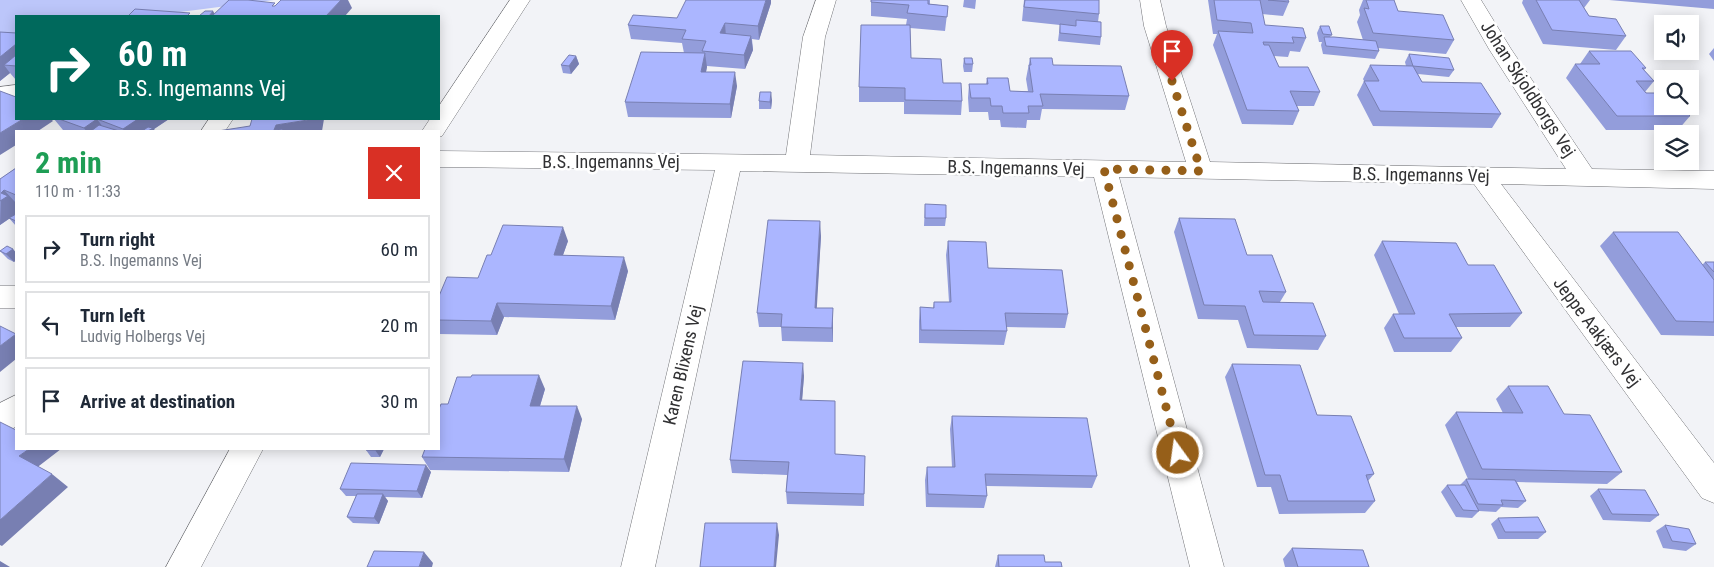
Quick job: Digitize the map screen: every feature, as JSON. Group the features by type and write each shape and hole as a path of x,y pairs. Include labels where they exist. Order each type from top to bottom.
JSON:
{"street":[{"path":"435,130 520,0"},
{"path":"798,163 814,37 826,0"},
{"path":"1150,0 1155,26 1201,171"},
{"name":"Johan Skjoldborgs Vej","path":"1471,0 1500,49 1585,178"},
{"path":"0,94 15,92"},
{"name":"B.S. Ingemanns Vej","path":"440,159 798,163 1714,180"},
{"name":"Karen Blixens Vej","path":"638,567 729,163"},
{"path":"1104,169 1207,567"},
{"name":"Jeppe Aakjærs Vej","path":"1481,176 1714,488"},
{"path":"0,297 15,297"},
{"path":"0,421 15,409"},
{"path":"183,567 246,450"}],"shaded area":[{"path":"0,0 274,0 157,15 15,15 15,34 0,36"}],"building":[{"path":"229,0 275,3 272,6 275,6 281,0 341,0 327,15 213,15"},
{"path":"686,0 766,0 758,26 725,23 720,33 751,36 744,55 702,51 706,41 682,39 686,30 628,25 633,15 677,18"},
{"path":"871,0 928,0 928,4 948,6 947,17 907,13 909,5 871,2"},
{"path":"1025,0 1099,0 1099,14 1024,7"},
{"path":"1214,0 1260,0 1265,25 1303,28 1306,38 1292,37 1294,43 1263,42 1264,45 1269,45 1279,67 1308,67 1320,92 1290,91 1299,111 1247,110 1218,31 1253,33 1251,23 1217,20"},
{"path":"1268,0 1288,0 1289,2"},
{"path":"1366,0 1394,0 1398,11 1443,15 1454,40 1373,33 1364,8 1369,9"},
{"path":"1536,0 1579,0 1589,16 1616,19 1626,36 1552,30"},
{"path":"135,9 190,13 188,15 129,15"},
{"path":"205,11 213,11 210,15 200,15"},
{"path":"1076,20 1101,22 1101,37 1060,33 1060,24 1076,26"},
{"path":"861,25 910,25 911,58 941,59 943,83 961,83 962,101 905,100 905,88 859,87"},
{"path":"1320,26 1329,26 1332,35 1323,34"},
{"path":"0,32 15,33 15,45 0,57"},
{"path":"1324,37 1376,41 1379,51 1326,46"},
{"path":"1589,51 1631,51 1646,68 1642,68 1654,81 1636,81 1646,93 1654,93 1654,115 1690,116 1617,116 1575,64 1600,64"},
{"path":"641,52 705,53 701,72 735,72 730,104 625,102"},
{"path":"1409,54 1449,58 1454,70 1413,66"},
{"path":"569,55 576,56 569,66 561,65"},
{"path":"15,56 15,66 4,65"},
{"path":"964,58 972,58 973,64 965,64"},
{"path":"1030,58 1052,58 1053,65 1121,66 1129,96 1040,94 1043,106 1028,106 1029,113 1003,113 1002,106 991,106 990,98 971,98 969,84 988,84 987,78 1008,78 1010,91 1033,92 1029,65 1031,65"},
{"path":"1370,65 1413,66 1422,82 1481,83 1501,114 1380,111 1364,81 1379,81"},
{"path":"0,91 15,97 15,120 21,120 0,133"},
{"path":"760,92 771,92 770,102 759,101"},
{"path":"62,120 96,120 84,128"},
{"path":"100,120 136,120 123,129"},
{"path":"252,120 308,120 276,125 274,130 224,130 250,126"},
{"path":"99,125 116,130 92,130"},
{"path":"148,127 153,128 150,130 144,130"},
{"path":"15,169 15,195 4,190 1,193 8,196 0,201 0,179"},
{"path":"925,204 946,205 946,218 925,218"},
{"path":"15,215 15,221 9,218"},
{"path":"1179,218 1235,219 1247,255 1272,255 1286,292 1259,291 1263,302 1313,303 1326,336 1254,335 1245,306 1204,305"},
{"path":"768,220 820,221 815,308 833,308 832,328 781,327 782,314 757,313"},
{"path":"503,225 563,227 554,255 624,257 611,306 497,303 491,321 440,320 440,294 447,277 478,278 487,255 491,255"},
{"path":"1613,232 1678,232 1714,280 1714,322 1676,321"},
{"path":"948,241 986,242 988,268 1062,270 1068,314 1005,313 1007,331 921,330 920,307 934,308 934,302 951,302"},
{"path":"1382,241 1456,243 1468,265 1494,265 1522,313 1449,314 1462,338 1404,338 1393,314 1415,314"},
{"path":"7,246 13,249 6,254 0,251"},
{"path":"1705,262 1714,262 1714,272"},
{"path":"0,326 15,335 0,346"},
{"path":"743,361 803,363 800,400 835,401 835,454 865,456 864,494 786,492 789,462 730,460"},
{"path":"1232,364 1300,365 1317,415 1351,416 1374,474 1366,475 1375,501 1288,501 1280,475 1265,475"},
{"path":"472,375 539,375 530,406 577,406 564,459 422,457 425,450 440,450 440,406 441,404 448,404 457,377 471,377"},
{"path":"1508,386 1548,386 1564,414 1590,415 1622,472 1482,469 1456,412 1523,413"},
{"path":"952,416 1087,418 1097,476 985,474 987,496 928,494 927,467 955,467"},
{"path":"0,422 15,430 15,450 28,450 19,456 52,474 0,520"},
{"path":"351,463 426,465 417,491 340,489"},
{"path":"1466,479 1515,480 1526,501 1501,500 1503,505 1478,504"},
{"path":"1447,485 1465,485 1479,511 1463,510"},
{"path":"1598,489 1645,490 1659,515 1612,514"},
{"path":"357,494 383,494 374,518 347,517"},
{"path":"1538,517 1546,532 1505,532 1498,518"},
{"path":"705,523 777,523 774,567 700,567"},
{"path":"1665,525 1689,529 1696,544 1672,541"},
{"path":"1292,548 1363,550 1369,567 1298,567"},
{"path":"374,551 424,552 419,567 367,567"},
{"path":"998,555 1044,555 1045,562 1061,562 1062,567 999,567"}],"route":[{"path":"1172,81 1201,171 1104,169 1178,453"}]}
